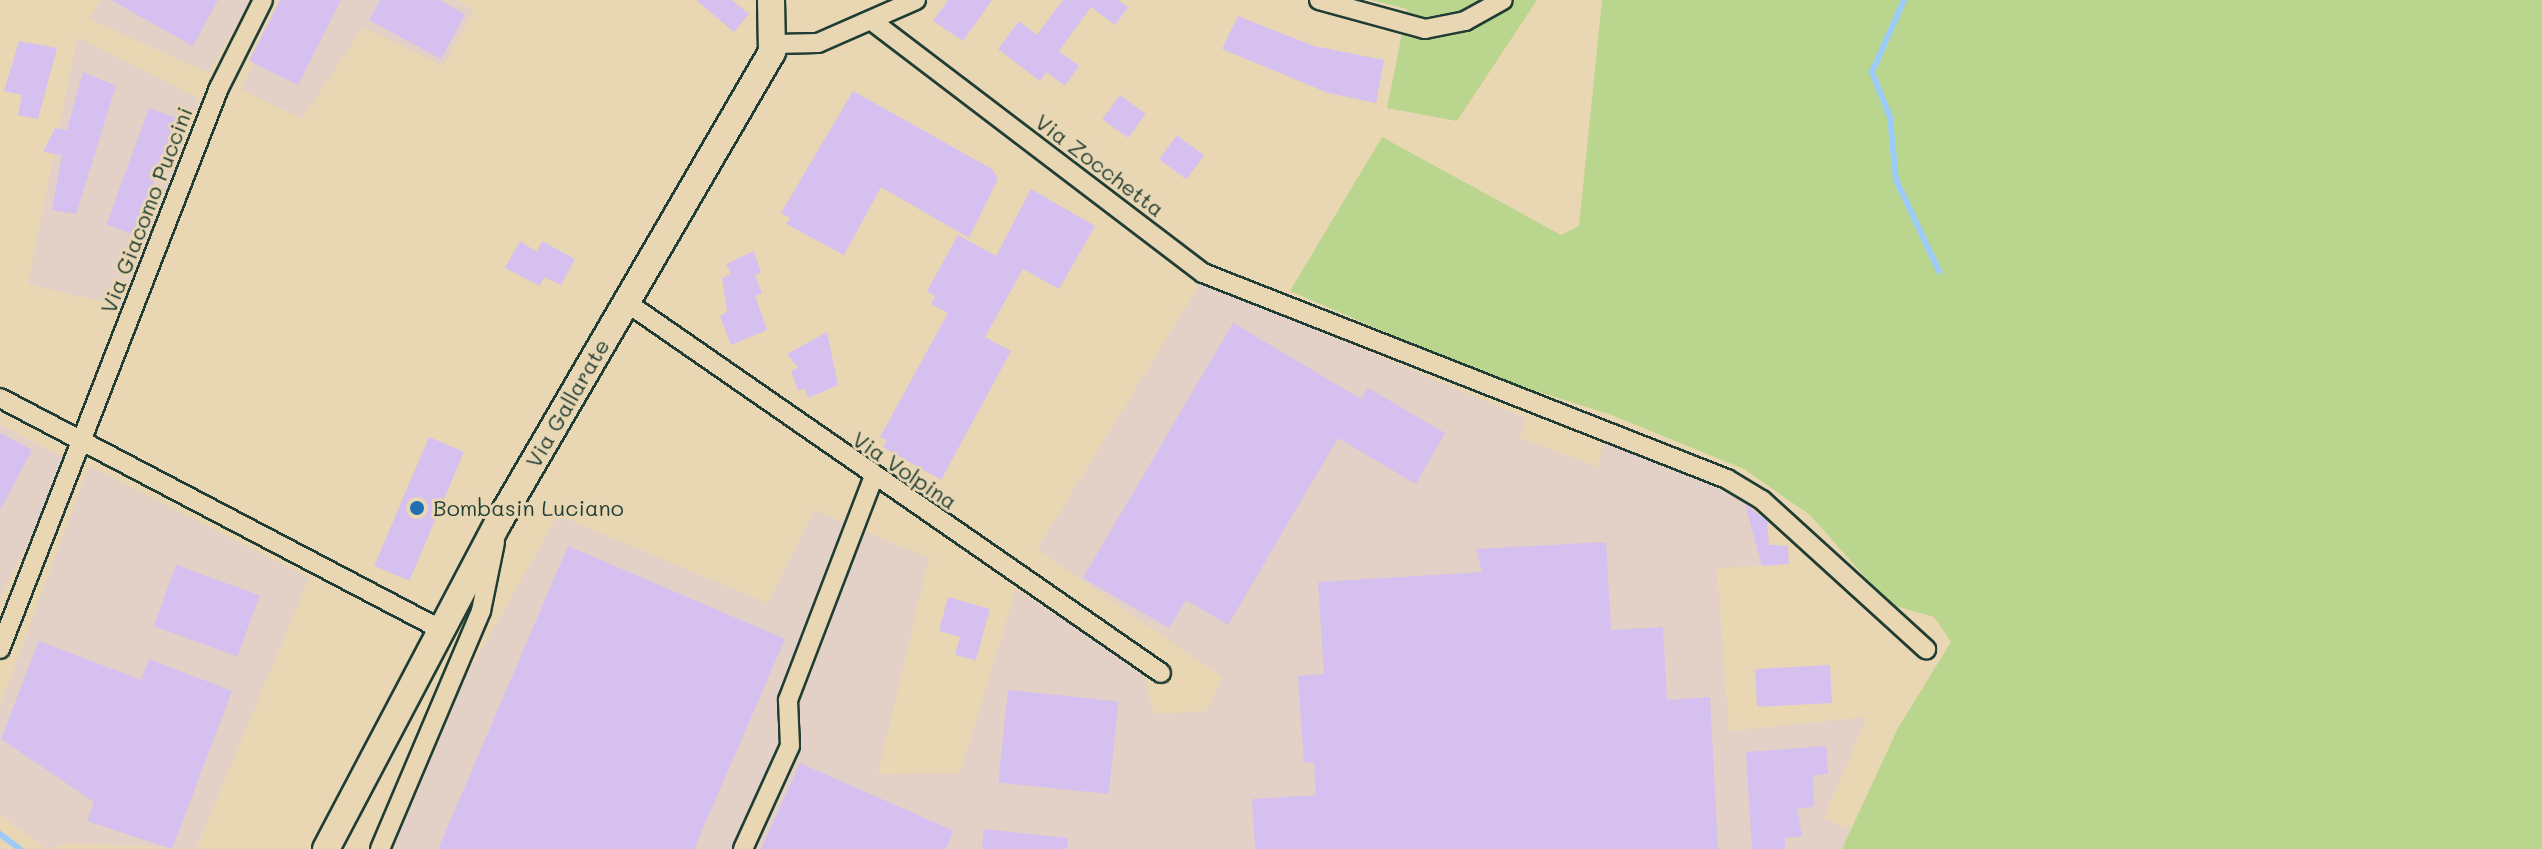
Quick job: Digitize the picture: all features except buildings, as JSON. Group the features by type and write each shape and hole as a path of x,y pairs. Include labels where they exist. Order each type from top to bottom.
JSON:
{"main road":[{"path":"771,0 776,44"},
{"name":"Via Gallarate","path":"326,849 341,813 498,523 776,44"}],"street":[{"name":"Via Giacomo Puccini","path":"0,649 219,88 263,0"},
{"path":"776,44 818,43 876,24 916,0"},
{"path":"1319,0 1425,29 1465,21 1503,0"},
{"name":"Via Zocchetta","path":"876,24 1203,273 1309,320 1727,479 1762,500 1926,649"},
{"name":"Via Volpina","path":"626,302 873,478 1161,673"},
{"path":"0,398 440,629"},
{"path":"743,849 790,746 788,700 873,478"},
{"path":"380,849 481,611 498,523"}],"shaded area":[{"path":"101,0 250,0 209,73 89,19"},
{"path":"280,0 456,0 474,11 443,66 363,27 302,119 241,89"},
{"path":"77,37 199,99 124,307 28,284"},
{"path":"1201,282 1526,418 1519,438 1598,467 1604,436 1729,486 1745,504 1762,566 1717,568 1729,731 1867,717 1824,818 1850,830 1842,849 392,849 463,682 558,515 767,603 814,510 929,558 878,774 960,773 1016,589 1143,672 1154,714 1206,711 1222,677 1037,549"},
{"path":"0,424 68,460 0,600"},
{"path":"89,466 309,578 196,849 68,843 46,849 0,814 0,706"}],"green space":[{"path":"1371,0 1537,0 1457,121 1387,108 1407,9"},
{"path":"1602,0 2542,0 2542,849 1842,849 1898,728 1951,642 1934,617 1889,604 1810,515 1744,469 1609,414 1488,376 1290,291 1382,137 1561,235 1579,226"}],"waterway":[{"path":"1904,0 1872,72 1890,117 1896,180 1939,271"},
{"path":"0,834 20,849"}],"place":[{"name":"Bombasin Luciano","path":"417,508"}]}
